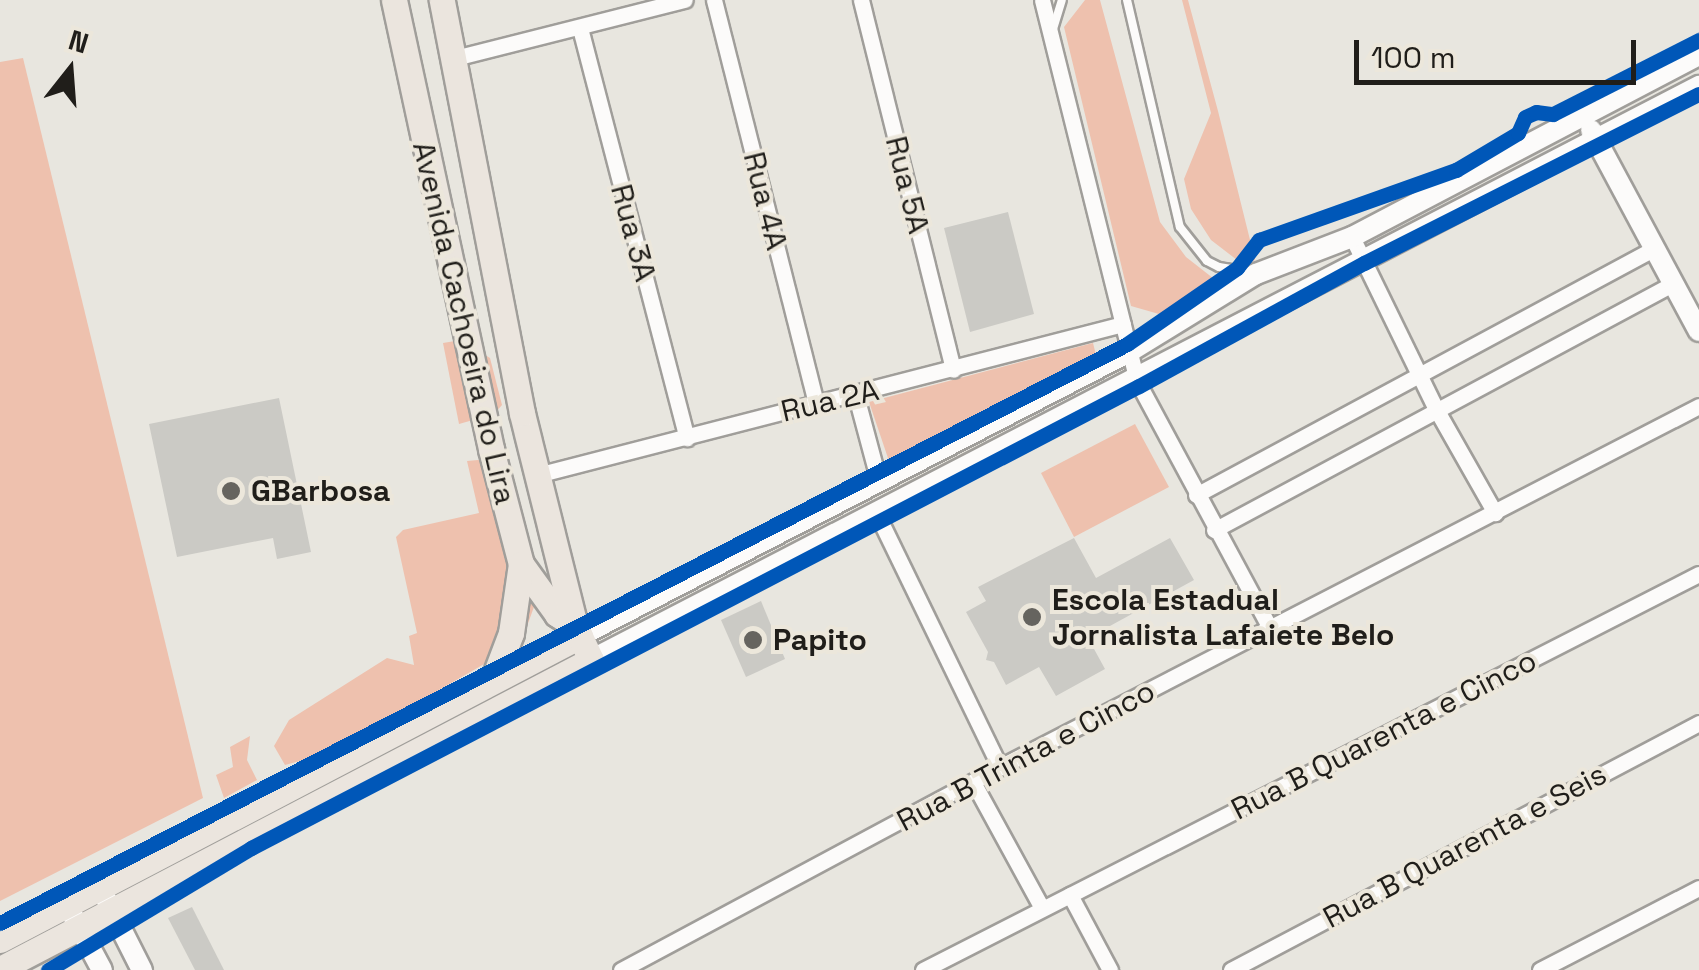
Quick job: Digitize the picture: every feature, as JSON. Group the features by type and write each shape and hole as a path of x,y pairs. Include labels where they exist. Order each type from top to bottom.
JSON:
{"main road":[{"name":"Avenida Cachoeira do Lira","path":"394,0 488,437 524,568 557,614 578,631"},
{"name":"Avenida Cachoeira do Lira","path":"442,0 511,364 560,566 578,631 592,660"},
{"path":"494,678 512,633 524,568 549,580 560,566"},
{"path":"106,900 578,631"},
{"path":"0,940 74,916 592,660"},
{"path":"0,969 74,916"}],"street":[{"path":"455,58 684,0"},
{"name":"Rua 4A","path":"714,0 816,402"},
{"name":"Rua 5A","path":"862,0 953,370"},
{"path":"1042,0 1137,381 1214,530 1272,630"},
{"name":"Rua 3A","path":"580,28 687,438"},
{"path":"578,631 879,482 1129,352 1256,274 1352,237 1699,55"},
{"path":"592,660 1137,381 1361,257 1598,142 1699,86"},
{"path":"1582,116 1699,329"},
{"path":"1352,237 1436,409 1495,513"},
{"path":"1196,495 1656,248"},
{"path":"1214,530 1674,282"},
{"name":"Rua 2A","path":"537,476 1123,324"},
{"path":"856,396 879,482"},
{"name":"Rua B Trinta e Cinco","path":"622,970 1000,767 1272,630 1699,406"},
{"path":"876,512 1000,767"},
{"name":"Rua B Quarenta e Cinco","path":"923,970 1699,574"},
{"name":"Rua B Quarenta e Seis","path":"1231,970 1699,723"},
{"path":"973,782 1042,908"},
{"path":"1540,970 1699,888"},
{"path":"1070,895 1110,970"},
{"path":"106,900 142,970"},
{"path":"74,916 102,970"}],"lane":[{"path":"1051,37 1062,0"},
{"path":"1127,0 1180,227 1207,260 1219,267 1256,274"}],"shaded area":[{"path":"1085,0 1100,0 1160,222 1186,257 1218,282 1159,314 1131,306 1064,27"},
{"path":"1182,0 1188,0 1218,111 1255,260 1250,263 1237,260 1211,240 1191,209 1184,179 1211,113"},
{"path":"23,58 203,798 0,901 0,62"},
{"path":"461,340 490,358 502,405 494,414 459,424 443,343"},
{"path":"1093,343 1097,359 890,464 869,402"},
{"path":"1135,424 1169,487 1074,537 1041,473"},
{"path":"467,461 491,463 515,515 524,525 535,580 535,604 521,643 329,753 285,765 274,746 289,720 387,658 414,665 409,636 417,633 396,537 403,530 479,513"},
{"path":"250,736 247,760 257,780 224,798 216,775 233,767 230,747"}],"building":[{"path":"1008,212 1034,314 970,332 944,228"},
{"name":"GBarbosa","path":"279,398 311,552 277,559 273,538 177,557 149,424"},
{"name":"Escola Estadual Jornalista Lafaiete Belo","path":"1074,538 1096,578 1170,538 1194,580 1088,638 1105,669 1056,696 1039,667 1006,685 994,662 986,660 988,652 966,612 986,601 978,587"},
{"name":"Papito","path":"761,601 785,659 746,677 721,620"},
{"path":"192,907 224,970 195,970 168,918"}],"cycle path":[{"path":"0,923 1127,344 1237,268 1259,240 1456,170 1518,133 1525,117 1536,112 1553,114 1699,40"},
{"path":"48,970 251,848 1139,386 1364,263 1699,94"}],"place":[{"name":"GBarbosa","path":"231,491"},
{"name":"Escola Estadual Jornalista Lafaiete Belo","path":"1032,617"},
{"name":"Papito","path":"753,640"}]}
